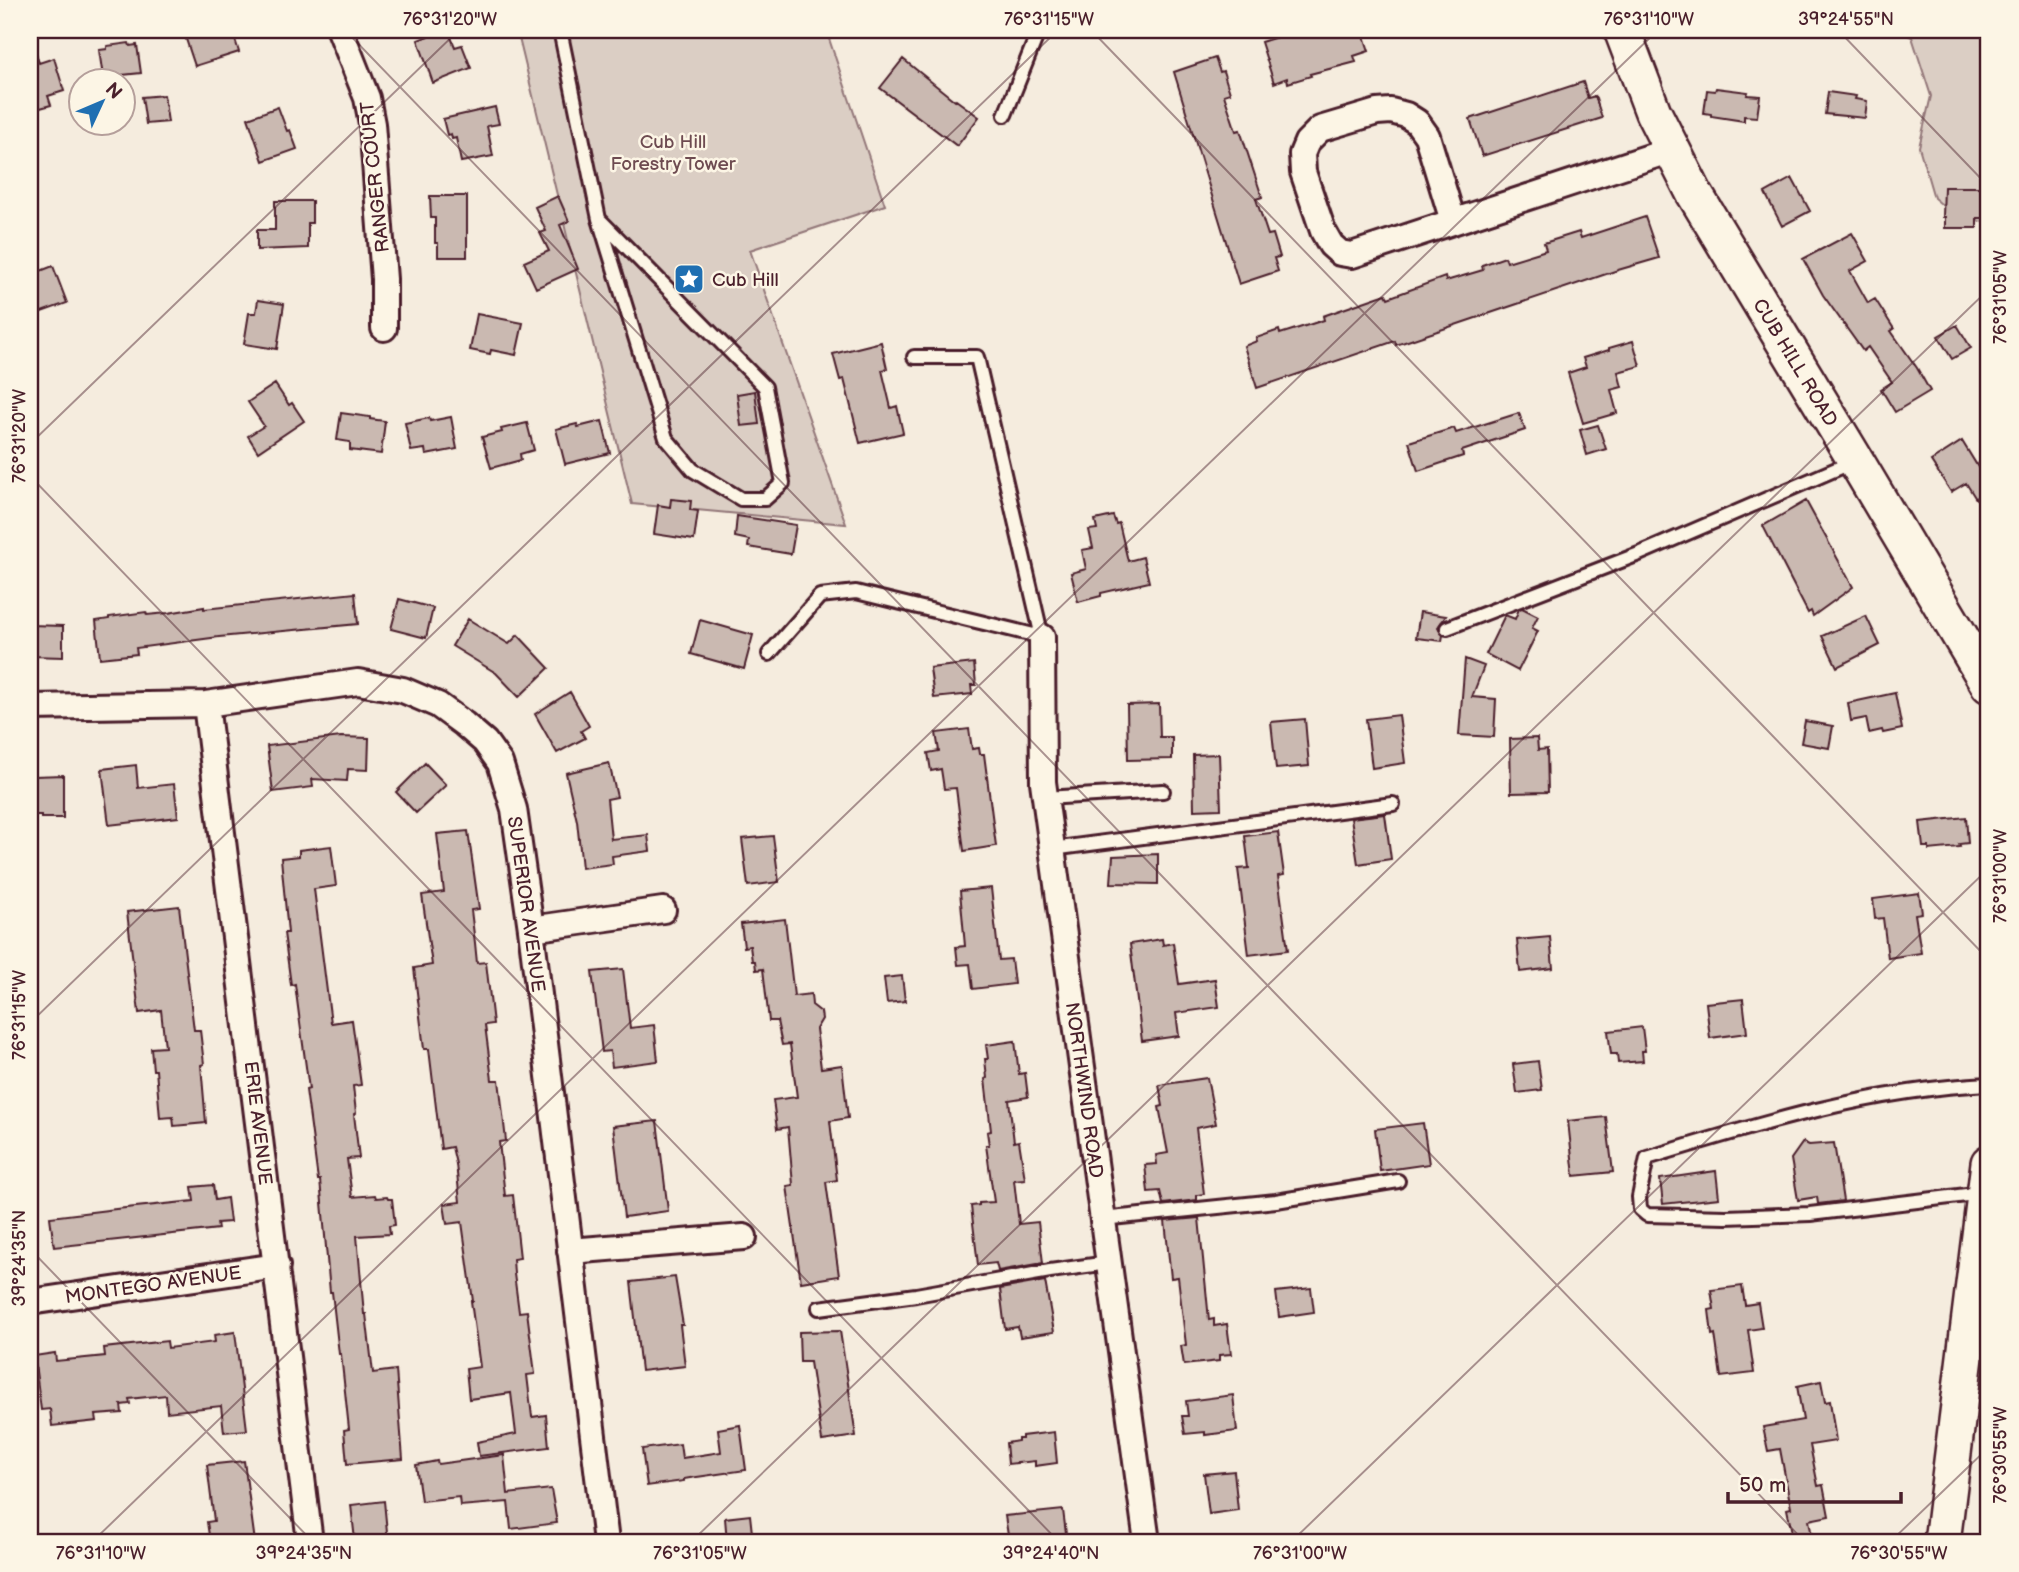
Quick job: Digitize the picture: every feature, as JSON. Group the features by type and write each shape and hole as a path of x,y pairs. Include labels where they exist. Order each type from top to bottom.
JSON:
{"street":[{"name":"RANGER COURT","path":"340,30 368,98 372,124 384,279 384,328"},
{"name":"CUB HILL ROAD","path":"1622,30 1653,112 1694,193 1988,680"},
{"path":"1453,221 1427,136 1417,122 1406,115 1391,111 1377,112 1320,129 1307,142 1302,155 1303,172 1322,231 1340,253 1352,255 1671,150"},
{"name":"NORTHWIND ROAD","path":"1042,637 1043,782 1147,1542"},
{"name":"SUPERIOR AVENUE","path":"30,707 206,704 358,682 403,690 438,705 485,742 500,763 514,809 531,929 606,1542"},
{"name":"ERIE AVENUE","path":"206,704 310,1542"},
{"path":"531,929 663,910"},
{"path":"1942,1542 1987,1178"},
{"path":"570,1251 744,1237"},
{"name":"MONTEGO AVENUE","path":"30,1302 277,1266"}],"lane":[{"path":"560,30 598,219 666,438 692,470 741,499 765,499 783,483 765,387 598,219"},
{"path":"1005,115 1040,30"},
{"path":"769,654 820,596 856,592 1042,637 977,357 914,357"},
{"path":"1447,628 1639,554 1856,461"},
{"path":"1045,798 1163,791"},
{"path":"1052,849 1394,804"},
{"path":"1987,1178 1810,1214 1726,1217 1647,1214 1640,1209 1639,1197 1647,1158 1817,1110 1899,1093 1989,1084"},
{"path":"1102,1219 1276,1200 1398,1181"},
{"path":"819,1308 1108,1263"}],"green space":[{"name":"Cub Hill Forestry Tower","path":"517,30 826,30 885,205 750,250 846,524 632,504"},
{"path":"1896,30 1989,30 1989,222 1960,220 1934,198 1919,147 1931,96 1912,37"}],"building":[{"path":"183,30 232,30 239,52 195,66"},
{"path":"448,30 455,47 462,45 471,68 433,83 418,40"},
{"path":"1300,30 1362,30 1369,51 1354,56 1356,62 1310,74 1311,76 1288,83 1287,78 1274,83 1261,42"},
{"path":"129,43 130,46 137,45 141,73 136,74 136,66 101,66 99,50 107,49 107,46"},
{"path":"35,50 39,63 54,58 64,91 48,96 51,105 33,110 30,102 30,51"},
{"path":"1215,58 1220,72 1223,71 1230,93 1224,95 1236,131 1240,130 1262,197 1256,199 1268,235 1273,234 1280,257 1274,258 1278,271 1239,284 1174,72"},
{"path":"903,59 979,117 957,146 880,88"},
{"path":"1583,82 1588,98 1595,96 1602,118 1482,156 1470,119"},
{"path":"1716,88 1760,96 1757,117 1744,116 1744,121 1704,113 1707,90 1715,91"},
{"path":"1828,92 1856,96 1855,99 1867,101 1865,118 1825,114"},
{"path":"164,95 168,122 146,124 142,97"},
{"path":"278,107 297,149 263,161 248,118"},
{"path":"495,107 499,124 487,126 493,156 461,162 456,138 452,139 451,134 447,135 443,119"},
{"path":"1792,178 1810,211 1782,226 1765,193"},
{"path":"1944,187 1986,187 1986,191 1989,191 1989,215 1977,218 1977,228 1945,228"},
{"path":"430,196 467,196 467,257 438,257"},
{"path":"558,196 569,221 560,225 578,269 536,288 524,262 549,251 540,233 546,231 535,207"},
{"path":"275,201 312,201 312,223 308,223 308,248 257,250 257,230 275,230"},
{"path":"1645,217 1659,258 1396,345 1395,341 1257,388 1244,346 1257,341 1256,338 1279,330 1280,334 1324,320 1323,316 1386,294 1388,298 1445,277 1446,281 1483,270 1482,265 1505,257 1507,262 1546,250 1544,243 1579,232 1581,238"},
{"path":"1852,233 1868,261 1850,271 1868,303 1875,299 1894,329 1891,331 1930,391 1895,412 1881,389 1892,382 1868,347 1863,351 1823,295 1803,259"},
{"path":"53,266 67,303 36,314 30,297 30,275"},
{"path":"258,300 284,304 277,349 244,344 249,313 256,313"},
{"path":"477,314 523,323 516,355 491,350 490,354 470,350"},
{"path":"1957,325 1971,348 1952,359 1938,336"},
{"path":"1633,341 1640,366 1618,372 1622,387 1611,390 1617,413 1583,423 1568,373 1586,367 1583,358"},
{"path":"881,342 887,369 882,370 891,408 897,406 903,433 860,443 844,379 840,380 833,354"},
{"path":"275,384 304,421 258,452 248,436 264,426 248,402"},
{"path":"755,391 759,424 741,426 737,394"},
{"path":"341,413 385,421 381,454 350,450 350,442 337,440"},
{"path":"1519,413 1525,430 1462,451 1463,456 1418,471 1409,442 1454,428 1456,433"},
{"path":"451,417 457,449 426,455 425,449 411,451 405,423"},
{"path":"602,421 610,453 565,464 556,429"},
{"path":"527,423 534,450 520,454 521,460 491,468 482,437"},
{"path":"1598,425 1606,449 1587,455 1580,430"},
{"path":"1962,441 1981,472 1989,467 1989,491 1976,499 1966,483 1951,492 1931,461"},
{"path":"671,499 691,501 690,510 698,511 694,540 654,534 658,505 670,507"},
{"path":"1806,501 1853,587 1813,616 1811,611 1808,613 1763,526"},
{"path":"737,516 796,525 791,554 748,547 749,540 735,537"},
{"path":"1113,516 1116,524 1119,523 1128,561 1143,557 1149,582 1101,593 1101,596 1078,602 1071,573 1086,569 1082,550 1093,548 1089,530 1097,529 1095,520"},
{"path":"355,593 358,624 219,637 136,648 137,654 100,658 96,621 109,617"},
{"path":"399,599 433,608 426,638 391,629"},
{"path":"1522,608 1538,616 1532,628 1538,631 1518,671 1486,654 1505,615 1515,619"},
{"path":"1420,612 1446,616 1438,627 1443,635 1442,641 1416,638"},
{"path":"1866,616 1880,645 1837,667 1822,636"},
{"path":"468,619 509,644 518,635 549,668 519,697 496,673 452,646"},
{"path":"700,620 753,635 744,669 691,654"},
{"path":"30,625 63,626 63,657 30,656"},
{"path":"1465,659 1484,666 1472,697 1496,699 1494,737 1459,735"},
{"path":"974,663 976,685 971,685 972,694 934,698 930,668"},
{"path":"570,692 589,726 581,731 585,738 557,753 535,714"},
{"path":"1895,693 1902,729 1869,733 1866,718 1851,721 1848,703"},
{"path":"1159,704 1160,737 1172,737 1172,759 1128,760 1127,705"},
{"path":"1399,715 1405,763 1372,768 1366,719"},
{"path":"1305,719 1309,766 1276,769 1271,722"},
{"path":"1805,721 1833,726 1829,748 1801,743"},
{"path":"969,729 972,749 979,748 980,754 984,754 996,846 964,851 956,788 944,789 941,769 931,771 928,753 939,751 936,733"},
{"path":"341,737 369,738 368,770 348,769 347,781 312,779 313,787 273,792 267,746"},
{"path":"1537,738 1538,750 1547,749 1548,792 1511,793 1510,739"},
{"path":"1219,754 1221,809 1194,810 1193,755"},
{"path":"425,763 446,785 416,813 396,792"},
{"path":"609,763 617,797 607,799 611,839 648,835 650,851 612,856 613,864 582,868 577,821 566,773"},
{"path":"136,765 138,788 174,784 178,817 109,825 102,769"},
{"path":"63,775 63,818 30,815 30,782 35,782 34,776"},
{"path":"1385,814 1391,859 1358,864 1351,818"},
{"path":"1966,817 1968,843 1959,844 1960,847 1929,850 1929,847 1923,847 1920,822"},
{"path":"468,831 479,909 471,910 477,963 486,962 493,1024 485,1025 492,1080 499,1080 506,1141 499,1142 505,1196 513,1195 520,1258 513,1259 514,1274 519,1312 527,1311 535,1374 527,1375 532,1417 546,1415 549,1447 479,1456 477,1442 516,1434 511,1393 469,1399 466,1369 480,1367 473,1301 462,1222 447,1224 444,1204 460,1202 456,1164 452,1147 441,1149 429,1049 424,1049 414,968 432,965 422,895 444,892 437,834"},
{"path":"1278,832 1284,875 1278,876 1288,950 1249,955 1238,869 1249,868 1245,836"},
{"path":"773,836 779,882 748,886 742,839"},
{"path":"331,846 336,886 314,889 331,1023 352,1020 361,1085 353,1086 359,1158 347,1159 352,1197 375,1195 376,1198 392,1199 395,1225 389,1226 390,1234 357,1236 373,1373 396,1370 403,1459 347,1464 344,1430 349,1429 341,1354 330,1292 320,1180 306,1090 309,1089 295,984 291,985 284,933 288,933 281,858 299,856 299,850"},
{"path":"1158,854 1158,884 1111,883 1113,856"},
{"path":"991,888 999,960 1011,959 1014,984 973,989 970,964 958,965 956,947 965,946 960,891"},
{"path":"1919,893 1922,913 1915,914 1921,953 1888,958 1883,918 1875,919 1873,899"},
{"path":"179,906 194,1030 200,1030 206,1123 174,1126 173,1117 160,1118 156,1070 153,1070 151,1048 165,1047 161,1010 139,1013 127,912"},
{"path":"785,919 794,996 811,994 812,1005 821,1012 822,1019 816,1029 821,1068 842,1065 848,1118 830,1121 837,1180 826,1182 839,1276 801,1282 787,1186 793,1185 788,1127 777,1129 773,1100 797,1097 790,1044 782,1045 777,1021 769,1021 763,969 756,970 750,946 744,947 741,924"},
{"path":"1550,937 1553,968 1520,972 1517,940"},
{"path":"1162,939 1163,945 1173,943 1179,984 1215,979 1219,1007 1176,1013 1179,1036 1142,1041 1130,944"},
{"path":"623,969 630,1028 654,1025 658,1061 612,1067 610,1051 602,1052 592,972"},
{"path":"902,976 905,1001 887,1003 884,978"},
{"path":"1743,999 1747,1033 1710,1038 1706,1003"},
{"path":"1642,1027 1645,1051 1642,1051 1643,1061 1618,1063 1617,1054 1611,1054 1608,1031"},
{"path":"1015,1041 1019,1074 1025,1073 1028,1097 1009,1100 1014,1142 1019,1141 1025,1179 1014,1180 1019,1224 1038,1222 1043,1263 998,1271 996,1263 978,1265 971,1206 994,1202 986,1145 989,1145 987,1132 991,1131 985,1079 985,1059 988,1059 986,1045"},
{"path":"1538,1061 1542,1090 1517,1093 1513,1064"},
{"path":"1207,1078 1216,1124 1196,1128 1204,1194 1197,1195 1197,1200 1163,1204 1160,1191 1148,1192 1145,1165 1157,1164 1156,1155 1168,1153 1159,1107 1163,1106 1159,1085"},
{"path":"1606,1117 1613,1172 1574,1176 1568,1121"},
{"path":"657,1121 668,1211 624,1217 613,1126"},
{"path":"1423,1123 1429,1164 1380,1171 1375,1129"},
{"path":"1803,1142 1809,1145 1834,1143 1843,1201 1818,1204 1817,1197 1798,1200 1791,1159"},
{"path":"1716,1171 1719,1198 1663,1204 1660,1179"},
{"path":"213,1185 215,1200 227,1198 230,1222 217,1223 218,1229 54,1247 50,1217 194,1201 192,1187"},
{"path":"1199,1218 1209,1320 1214,1319 1214,1326 1227,1324 1231,1354 1219,1355 1219,1361 1184,1365 1181,1346 1186,1345 1178,1277 1171,1278 1165,1221"},
{"path":"675,1277 683,1325 680,1325 685,1366 641,1371 631,1282"},
{"path":"1045,1281 1054,1332 1020,1337 1018,1327 1005,1329 1000,1289"},
{"path":"1742,1286 1745,1305 1758,1303 1762,1328 1748,1330 1754,1373 1721,1377 1709,1310 1714,1309 1711,1290"},
{"path":"1311,1288 1314,1312 1279,1317 1276,1292"},
{"path":"840,1331 856,1436 822,1441 810,1362 800,1362 799,1332"},
{"path":"235,1332 247,1430 224,1432 221,1406 167,1412 166,1395 129,1399 130,1404 121,1405 122,1413 96,1415 97,1421 52,1426 50,1409 41,1410 34,1356 55,1353 56,1361 105,1356 104,1348 167,1341 168,1348 215,1342 214,1335"},
{"path":"1821,1381 1825,1402 1830,1401 1836,1441 1810,1445 1818,1486 1823,1485 1829,1516 1809,1520 1813,1542 1794,1542 1780,1449 1768,1451 1763,1427 1803,1420 1797,1386"},
{"path":"1233,1395 1237,1431 1205,1435 1205,1432 1185,1434 1182,1416 1188,1416 1186,1401"},
{"path":"740,1425 746,1470 647,1486 642,1449 680,1444 682,1458 721,1452 718,1429"},
{"path":"1054,1432 1057,1463 1035,1466 1035,1461 1008,1464 1006,1443 1018,1441 1022,1436"},
{"path":"504,1455 508,1494 551,1489 557,1523 511,1529 508,1502 460,1506 459,1497 421,1501 416,1465"},
{"path":"244,1461 255,1542 210,1542 207,1522 214,1521 207,1465"},
{"path":"1234,1471 1238,1510 1209,1514 1204,1474"},
{"path":"384,1501 388,1542 355,1540 351,1505"},
{"path":"1063,1510 1067,1542 1009,1542 1005,1516"},
{"path":"750,1515 753,1542 727,1542 725,1518"}],"place":[{"name":"Cub Hill","path":"689,279"}]}
